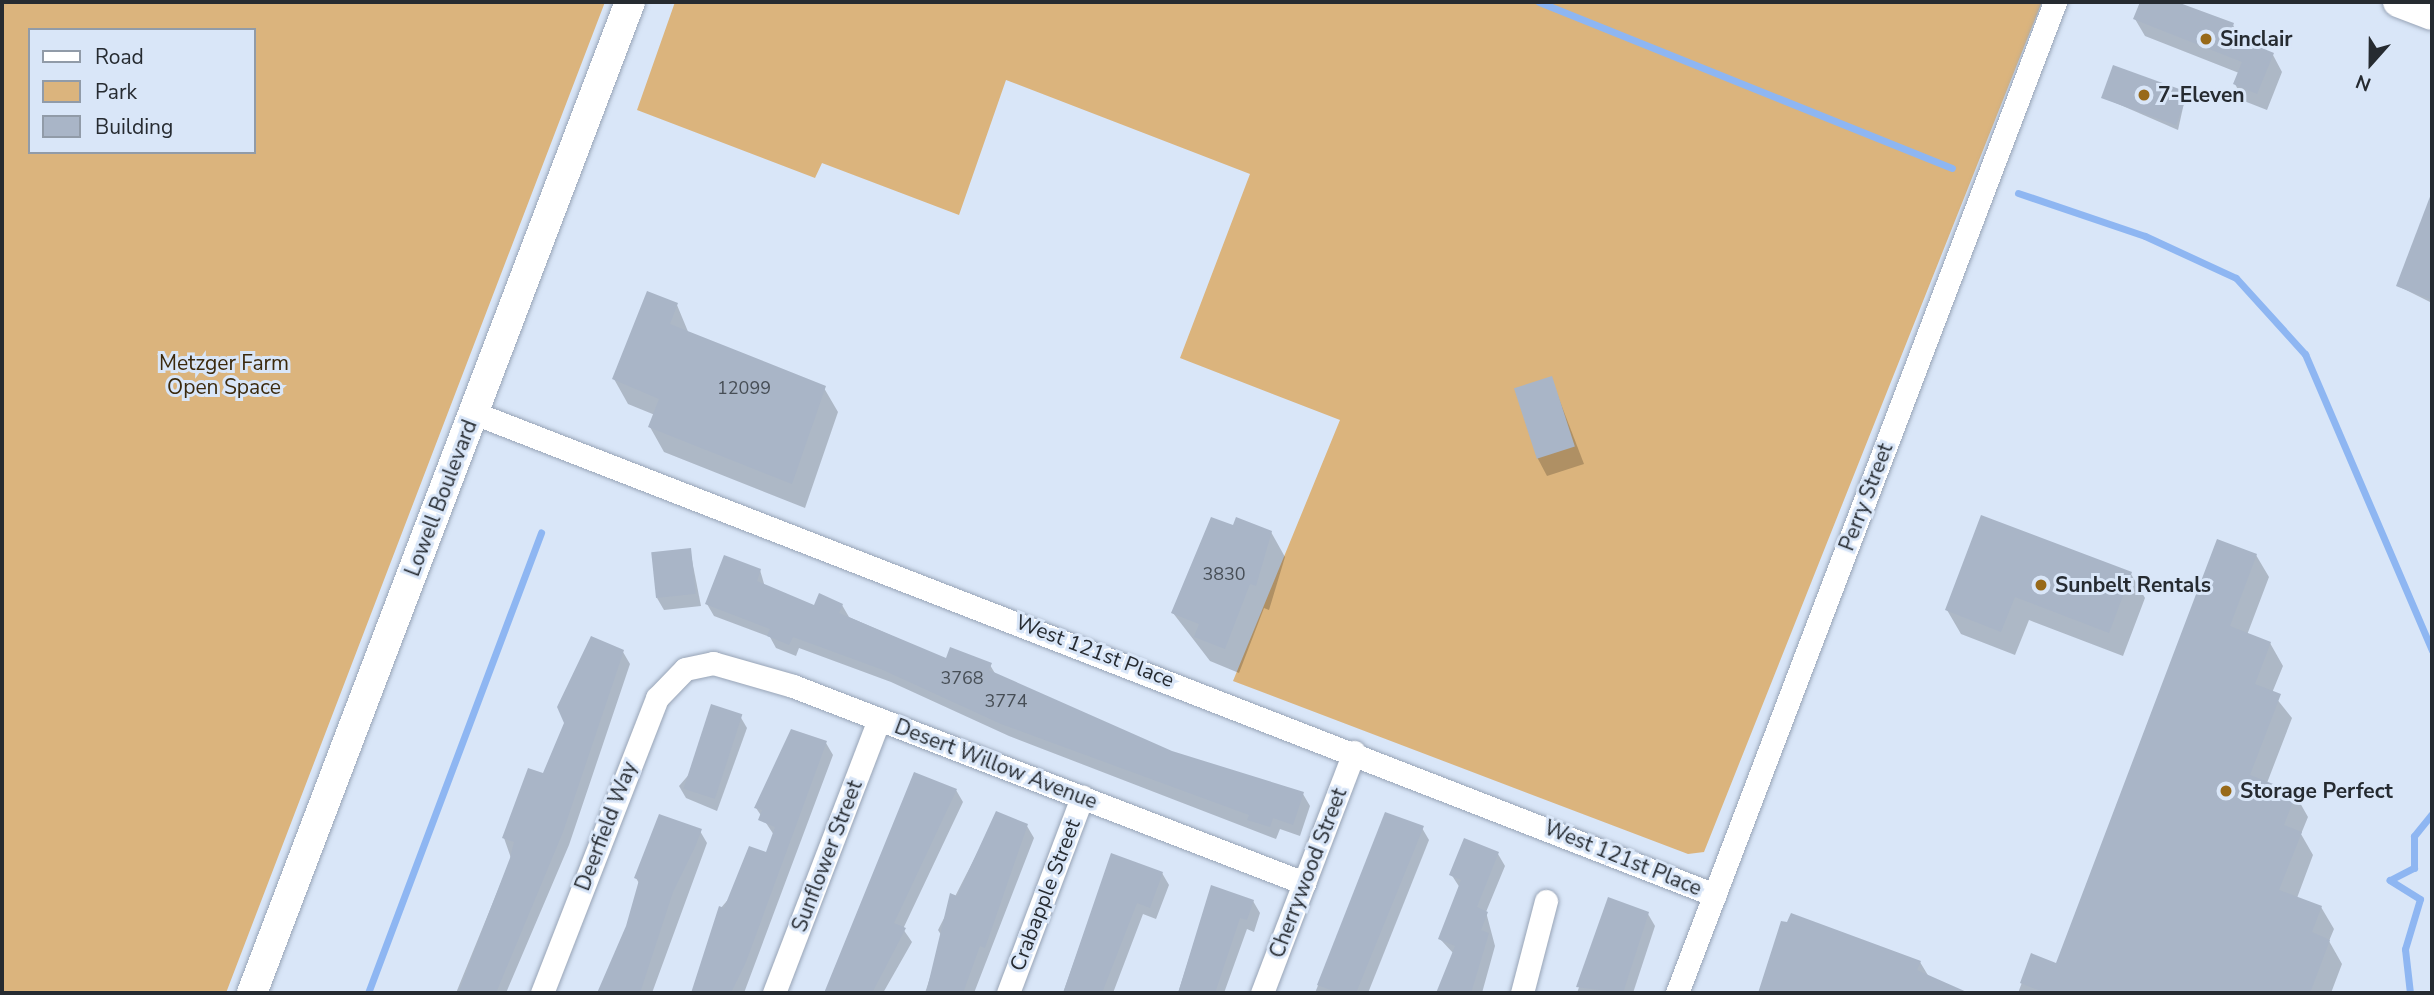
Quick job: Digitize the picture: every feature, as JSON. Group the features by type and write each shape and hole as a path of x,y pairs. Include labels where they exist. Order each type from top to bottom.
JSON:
{"main road":[{"name":"Lowell Boulevard","path":"252,993 630,2"},
{"path":"2398,2 2432,15"}],"street":[{"name":"Perry Street","path":"1677,993 2055,2"},
{"name":"West 121st Place","path":"474,413 1354,752 1714,895"},
{"name":"Desert Willow Avenue","path":"680,659 730,664 1304,883"},
{"name":"Deerfield Way","path":"542,993 641,732 680,659"},
{"name":"Sunflower Street","path":"774,993 879,719"},
{"name":"Cherrywood Street","path":"1262,993 1354,752"},
{"name":"Crabapple Street","path":"1008,993 1082,797"},
{"path":"1522,993 1546,901"}],"green space":[{"name":"Metzger Farm Open Space","path":"2,2 605,2 226,993 2,993"},
{"path":"675,2 2042,2 1704,852 1688,854 1233,681 1340,420 1180,358 1250,174 1006,80 959,215 822,163 815,178 637,110"}],"building":[{"name":"Sinclair","path":"2140,2 2177,2 2234,23 2230,35 2274,53 2257,94 2233,84 2242,62 2133,19"},
{"name":"7-Eleven","path":"2113,65 2188,92 2176,125 2101,98"},
{"path":"2432,195 2432,300 2396,286"},
{"path":"647,291 678,303 670,324 826,386 792,484 648,427 659,399 612,379"},
{"path":"1552,376 1575,446 1537,459 1514,388"},
{"name":"Sunbelt Rentals","path":"1981,515 2132,572 2109,633 2015,597 2001,632 1945,610"},
{"path":"1211,517 1233,525 1236,517 1272,531 1256,586 1250,584 1225,649 1194,637 1199,624 1171,613"},
{"path":"2217,539 2257,554 2230,626 2271,642 2255,684 2281,694 2250,775 2296,793 2284,825 2302,832 2279,890 2322,906 2312,932 2330,940 2310,993 2046,993 2020,983 2031,953 2056,963"},
{"path":"691,548 696,594 656,598 651,552"},
{"path":"724,555 761,569 757,581 814,605 819,593 843,604 839,613 946,658 950,647 992,663 989,670 1172,751 1304,792 1293,825 1273,818 1270,827 1247,820 1249,815 1001,724 883,670 793,637 789,645 767,636 770,629 705,604"},
{"path":"591,636 624,650 563,832 496,993 458,993 510,858 514,842 502,838 528,768 543,773 564,723 557,707"},
{"path":"711,704 742,714 715,799 683,789"},
{"path":"791,729 827,741 746,962 731,993 691,993 719,906 724,908 749,846 766,852 775,827 758,820 762,810 754,808"},
{"path":"914,772 957,789 894,923 906,928 872,993 824,993"},
{"path":"996,811 1028,824 985,948 980,946 963,993 926,993 950,893 957,896"},
{"path":"1385,812 1424,826 1356,993 1339,993 1317,985"},
{"path":"659,814 702,829 673,892 640,993 597,993 626,926 639,880 634,878"},
{"path":"1464,838 1499,852 1477,907 1488,912 1481,930 1489,933 1471,993 1436,993 1455,946 1438,939 1461,880 1449,875"},
{"path":"1111,853 1163,872 1150,908 1137,903 1102,993 1063,993"},
{"path":"1211,885 1254,900 1247,920 1240,918 1215,993 1178,993"},
{"path":"1608,897 1649,912 1623,993 1576,987"},
{"path":"1791,913 1921,961 1917,970 1969,993 1758,993 1781,921 1787,922"}],"waterway":[{"path":"1539,2 1952,168"},
{"path":"2018,193 2145,236 2236,278 2305,354 2432,651"},
{"path":"368,993 541,532"},
{"path":"2410,993 2405,949 2420,899 2390,880 2414,868 2414,836 2432,814"}],"place":[{"name":"Sinclair","path":"2206,39"},
{"name":"7-Eleven","path":"2144,95"},
{"name":"Sunbelt Rentals","path":"2041,585"},
{"name":"Storage Perfect","path":"2226,791"}]}
